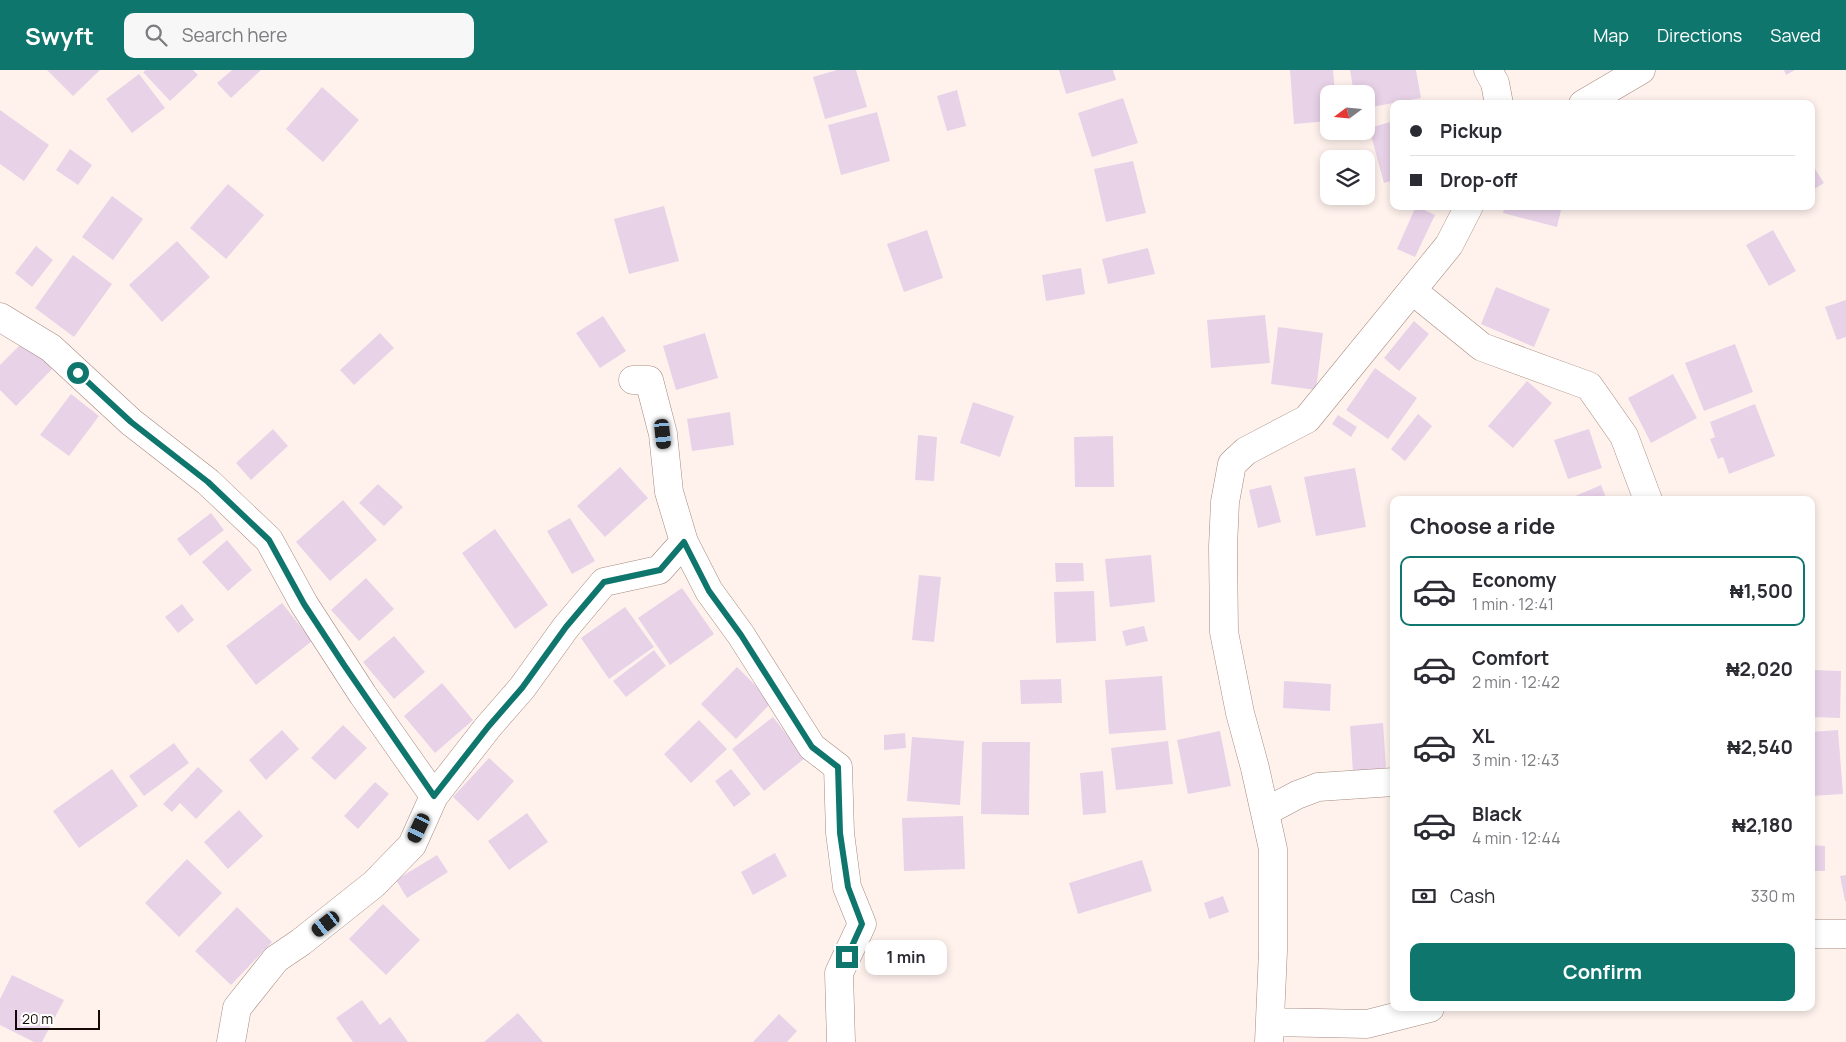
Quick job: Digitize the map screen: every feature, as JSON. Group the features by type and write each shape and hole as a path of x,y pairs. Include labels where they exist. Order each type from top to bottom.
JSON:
{"street":[{"path":"1488,70 1495,83 1499,100"},
{"path":"1590,100 1641,70"},
{"path":"1418,1011 1367,1024 1269,1032 1273,951 1274,849 1240,713 1224,632 1223,547 1226,502 1232,464 1246,451 1307,419 1449,245 1467,210"},
{"path":"1413,291 1482,347 1588,386 1624,436 1646,496"},
{"path":"0,317 51,348 131,422 208,482 269,540 304,604 336,654 434,796"},
{"path":"634,380 649,380 663,434 669,492 684,542 709,591 741,635 812,747 838,767 840,833 848,887 862,924 839,973 840,1042"},
{"path":"231,1042 237,1008 276,959 302,942 374,884 412,845 434,796 488,727 522,688 566,627 604,582 660,570 684,542"},
{"path":"1265,812 1297,795 1318,787 1390,782"},
{"path":"1815,934 1846,934"}],"building":[{"path":"47,70 100,70 73,96"},
{"path":"146,70 193,70 198,75 170,101 143,72"},
{"path":"232,70 261,70 231,98 217,83"},
{"path":"837,70 856,70 867,107 825,119 813,77"},
{"path":"1059,70 1113,70 1116,80 1066,94"},
{"path":"1290,70 1333,70 1334,85 1320,85 1320,122 1294,124"},
{"path":"1350,70 1416,70 1421,98 1390,100 1390,104 1375,106 1375,85 1352,85"},
{"path":"1784,70 1795,70 1786,75"},
{"path":"139,74 165,108 132,133 106,99"},
{"path":"322,87 359,120 323,162 286,129"},
{"path":"957,90 966,126 947,131 937,96"},
{"path":"1123,98 1138,143 1092,157 1078,113"},
{"path":"0,110 49,145 24,181 0,164"},
{"path":"877,112 890,161 841,175 828,125"},
{"path":"1390,122 1390,181 1384,183 1372,140 1375,140 1375,126"},
{"path":"70,149 92,165 78,185 56,170"},
{"path":"1133,161 1146,213 1106,222 1094,169"},
{"path":"1815,169 1824,183 1815,189"},
{"path":"228,184 264,215 226,259 190,228"},
{"path":"112,196 143,219 113,260 82,237"},
{"path":"664,206 679,261 629,274 614,219"},
{"path":"1414,210 1424,210 1435,215 1415,257 1397,249"},
{"path":"1504,210 1561,210 1557,227 1503,213"},
{"path":"927,230 943,278 904,292 887,244"},
{"path":"1773,230 1796,271 1769,286 1746,245"},
{"path":"177,241 210,277 162,322 129,285"},
{"path":"36,246 53,260 32,287 15,273"},
{"path":"1148,248 1155,274 1108,284 1102,259"},
{"path":"73,255 112,284 74,337 35,308"},
{"path":"1081,268 1085,294 1046,301 1042,275"},
{"path":"1496,287 1550,309 1534,347 1481,324"},
{"path":"1846,300 1846,337 1837,340 1825,307"},
{"path":"1265,315 1270,363 1211,368 1207,320"},
{"path":"603,316 626,351 600,368 576,333"},
{"path":"1414,321 1429,334 1399,371 1384,358"},
{"path":"1278,327 1323,333 1316,390 1271,384"},
{"path":"380,333 394,348 354,385 340,370"},
{"path":"705,333 718,378 676,390 663,346"},
{"path":"26,339 54,367 16,406 0,390 0,365"},
{"path":"1735,344 1753,392 1704,411 1685,363"},
{"path":"1375,368 1417,398 1388,439 1346,410"},
{"path":"1673,374 1697,418 1651,443 1628,398"},
{"path":"1527,381 1552,403 1513,448 1488,426"},
{"path":"71,394 99,416 69,456 40,435"},
{"path":"973,402 1014,416 1000,457 960,443"},
{"path":"1755,404 1775,456 1729,474 1723,457 1718,459 1710,439 1715,437 1710,422"},
{"path":"730,412 734,445 692,451 687,419"},
{"path":"1418,414 1432,426 1405,461 1391,449"},
{"path":"1338,415 1357,427 1351,437 1332,424"},
{"path":"273,429 288,446 251,480 236,463"},
{"path":"1589,429 1602,468 1568,479 1554,440"},
{"path":"918,435 937,437 934,481 915,480"},
{"path":"1113,436 1114,487 1075,487 1074,437"},
{"path":"620,467 648,498 605,537 577,506"},
{"path":"1355,468 1366,527 1316,536 1304,477"},
{"path":"378,484 403,507 384,526 359,503"},
{"path":"1271,485 1281,522 1258,528 1249,490"},
{"path":"1601,485 1605,496 1575,496"},
{"path":"343,500 377,540 330,581 296,542"},
{"path":"211,513 224,530 190,556 177,539"},
{"path":"570,518 595,561 572,574 547,531"},
{"path":"495,529 548,605 515,629 462,553"},
{"path":"227,540 252,570 228,591 202,562"},
{"path":"1151,555 1155,602 1110,607 1105,559"},
{"path":"1055,563 1083,563 1084,581 1056,582"},
{"path":"919,575 941,577 934,642 912,640"},
{"path":"366,578 394,609 359,641 331,610"},
{"path":"682,588 714,634 670,665 638,618"},
{"path":"1094,591 1096,641 1056,643 1054,592"},
{"path":"282,603 312,641 256,685 226,646"},
{"path":"182,604 194,620 178,633 165,617"},
{"path":"625,607 654,647 609,679 581,638"},
{"path":"1144,626 1148,641 1126,646 1122,631"},
{"path":"394,636 425,672 394,699 363,662"},
{"path":"654,650 666,666 626,697 613,681"},
{"path":"737,667 772,702 736,739 701,704"},
{"path":"1815,670 1841,671 1840,718 1815,717"},
{"path":"1162,676 1166,730 1109,734 1105,680"},
{"path":"1061,679 1062,703 1021,704 1020,680"},
{"path":"1284,681 1331,684 1330,711 1283,708"},
{"path":"442,683 473,720 435,753 404,716"},
{"path":"773,717 805,758 764,791 732,749"},
{"path":"699,720 727,749 691,783 664,754"},
{"path":"1383,723 1386,769 1353,772 1350,726"},
{"path":"343,725 367,748 335,780 311,758"},
{"path":"282,730 299,749 266,780 249,760"},
{"path":"1838,730 1843,794 1815,796 1815,732"},
{"path":"1220,731 1231,786 1188,794 1177,740"},
{"path":"905,733 906,748 884,750 884,735"},
{"path":"912,737 964,741 960,805 907,801"},
{"path":"1168,741 1173,784 1116,790 1111,748"},
{"path":"982,742 1030,742 1029,815 981,814"},
{"path":"174,743 189,763 144,796 129,776"},
{"path":"489,758 514,781 478,821 453,797"},
{"path":"198,767 223,791 196,819 180,803 172,812 163,804"},
{"path":"112,769 138,806 79,848 53,811"},
{"path":"731,769 751,794 734,807 715,781"},
{"path":"1103,771 1106,813 1083,815 1080,773"},
{"path":"375,782 389,794 358,829 344,816"},
{"path":"239,810 263,836 228,869 204,842"},
{"path":"527,813 548,842 509,870 488,841"},
{"path":"963,816 965,869 904,871 902,818"},
{"path":"1815,845 1825,846 1825,871 1815,871"},
{"path":"775,853 787,876 753,895 741,872"},
{"path":"437,855 448,872 407,898 396,880"},
{"path":"187,859 222,893 179,937 145,903"},
{"path":"1142,860 1152,891 1078,914 1069,883"},
{"path":"1846,875 1846,901 1845,901 1840,876"},
{"path":"1223,896 1229,912 1209,919 1204,903"},
{"path":"383,904 420,940 386,975 349,939"},
{"path":"237,907 272,942 231,985 195,951"},
{"path":"12,975 64,1000 42,1042 34,1042 0,1025 0,999"},
{"path":"362,1000 380,1025 390,1017 408,1042 353,1042 336,1018"},
{"path":"518,1013 543,1042 484,1042"},
{"path":"779,1014 797,1031 787,1042 753,1042"}],"route":[{"path":"78,373 131,422 208,482 269,540 304,604 363,695 434,796 488,727 522,688 566,627 604,582 660,570 684,542 709,591 741,635 812,747 838,767 840,833 848,887 862,924 847,957"}]}
